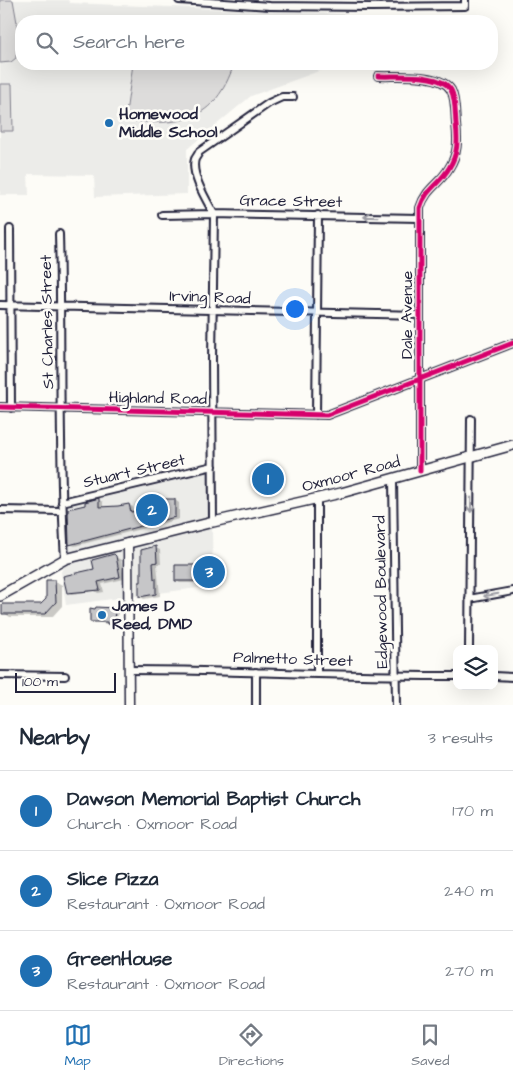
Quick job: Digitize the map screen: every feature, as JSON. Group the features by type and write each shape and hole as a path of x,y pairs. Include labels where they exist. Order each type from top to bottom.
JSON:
{"main road":[{"name":"Oxmoor Road","path":"0,596 65,559 213,522 317,499 513,445"}],"street":[{"path":"179,0 270,6 370,7 465,3"},
{"name":"Dale Avenue","path":"378,76 427,77 446,85 451,91 458,143 455,157 448,170 426,193 420,208 420,471"},
{"path":"213,522 214,214 204,196 194,168 194,160 199,152 268,102 282,97 293,97"},
{"name":"Grace Street","path":"162,214 420,218"},
{"path":"316,415 318,215"},
{"path":"10,229 10,408"},
{"name":"St Charles Street","path":"59,234 62,511 65,559"},
{"name":"Irving Road","path":"0,305 420,315"},
{"name":"Highland Road","path":"0,407 212,411 327,416 513,343"},
{"path":"470,645 471,419"},
{"name":"Stuart Street","path":"62,502 213,466"},
{"name":"Edgewood Boulevard","path":"393,479 396,705"},
{"path":"317,499 317,674"},
{"path":"0,510 62,511"},
{"path":"128,543 129,705"},
{"path":"470,599 513,592"},
{"name":"Palmetto Street","path":"129,670 453,676"},
{"path":"256,672 256,705"},
{"path":"0,674 65,676"},
{"path":"498,676 513,677"}],"shaded area":[{"name":"Homewood Middle School","path":"0,0 68,0 70,3 346,14 15,15 15,70 322,70 251,96 187,149 187,194 95,197 94,175 28,174 29,195 0,195"},
{"path":"0,0 13,0 16,15 15,59 11,62 0,63"},
{"path":"132,70 231,70 217,98 206,109 193,116 163,122 125,120"},
{"path":"0,84 12,84 13,131 0,131"},
{"path":"211,468 213,586 66,605 61,572 66,561 64,504"}],"building":[{"path":"159,494 159,499 175,499 175,517 69,545 68,509 85,505 85,502 99,498 99,507 129,504 131,512 144,510 144,497"},
{"path":"156,546 157,562 153,563 154,579 156,578 156,594 139,597 141,550"},
{"path":"114,554 120,577 98,582 100,590 67,593 63,576 94,569 92,560"},
{"path":"175,565 218,565 218,581 175,581"},
{"path":"46,580 55,580 56,602 45,614 2,614 2,604 41,604 46,599"},
{"name":"James D Reed, DMD","path":"96,607 115,608 114,625 107,624 107,622 90,622 90,608 95,609"}],"cycle path":[{"path":"378,76 418,77 438,80 446,84 451,90 455,107 457,142 454,158 445,174 429,191 420,208 420,471"},
{"path":"0,407 327,415 513,343"}],"place":[{"name":"Homewood Middle School","path":"109,123"},
{"name":"Dawson Memorial Baptist Church","path":"268,479"},
{"name":"Slice Pizza","path":"152,510"},
{"name":"GreenHouse","path":"209,572"},
{"name":"James D Reed, DMD","path":"102,615"}]}
